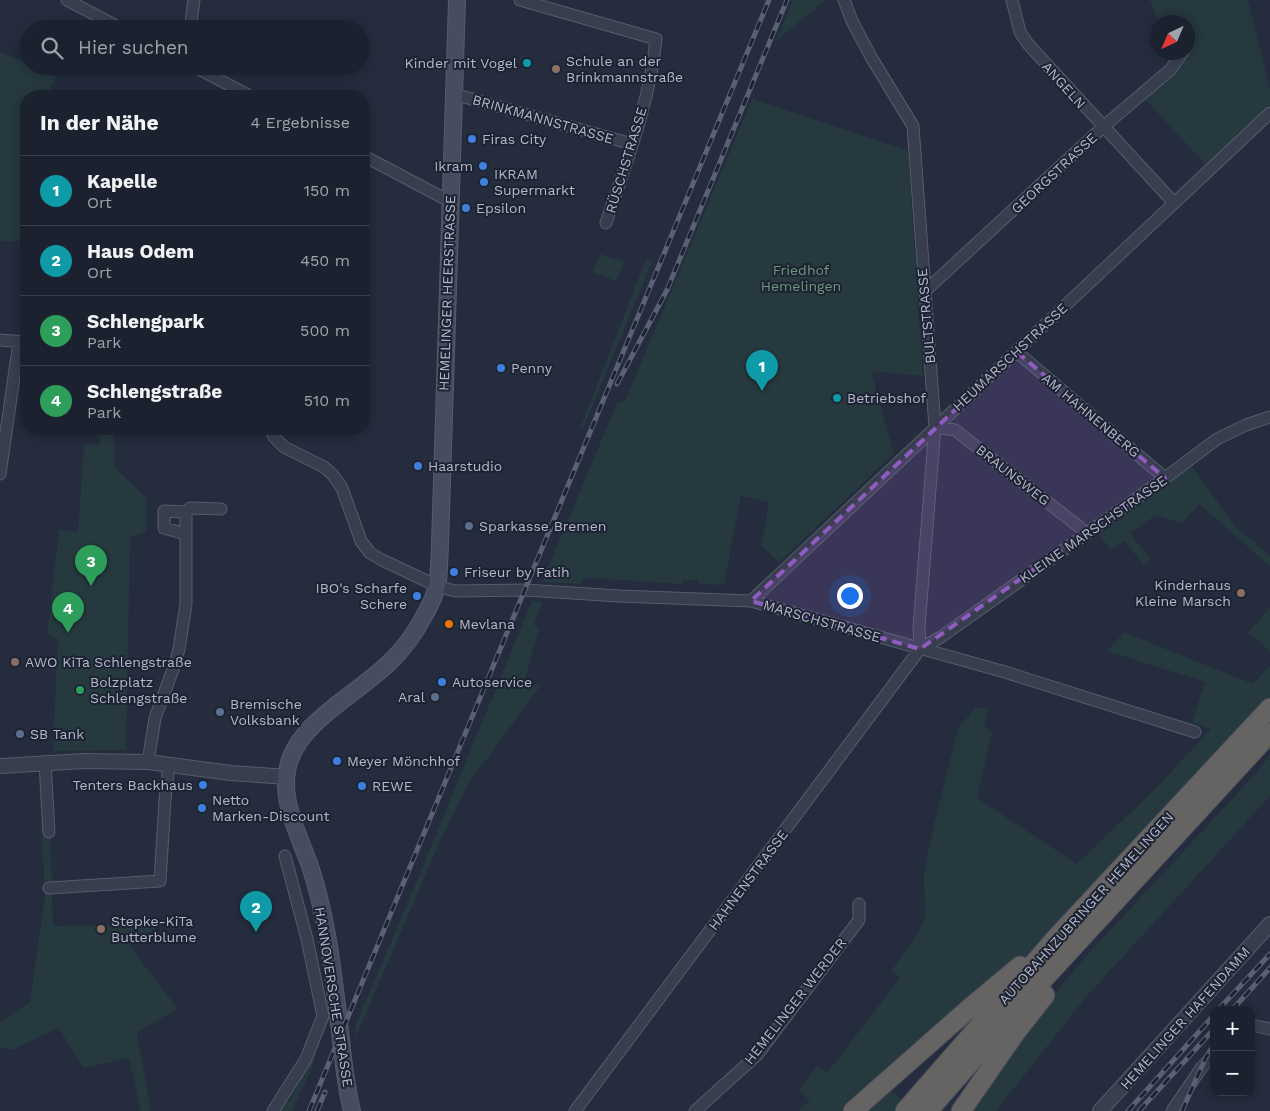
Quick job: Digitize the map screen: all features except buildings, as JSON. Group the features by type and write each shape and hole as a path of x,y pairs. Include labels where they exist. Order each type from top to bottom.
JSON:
{"highway":[{"name":"AUTOBAHNZUBRINGER HEMELINGEN","path":"905,1111 1055,939 1270,708"},
{"name":"AUTOBAHNZUBRINGER HEMELINGEN","path":"928,1111 1030,994 1266,737"},
{"path":"960,1111 1016,1032 1065,969 1241,776 1266,737"},
{"path":"853,1111 972,1006 1055,939"}],"main road":[{"name":"HEMELINGER HEERSTRASSE","path":"437,586 441,513 449,201 457,0"},
{"name":"HANNOVERSCHE STRASSE","path":"352,1111 345,1074 334,978 323,913 310,866 289,813 286,778 291,757 303,738 318,720 385,667 403,650 424,616 437,586"}],"street":[{"path":"66,0 105,20"},
{"path":"191,20 194,0"},
{"name":"RÜSCHSTRASSE","path":"520,0 656,39 653,69 632,144 606,223"},
{"name":"BULTSTRASSE","path":"844,0 852,21 871,57 913,126 935,427 920,649"},
{"name":"ANGELN","path":"1012,0 1020,32 1028,44 1103,128 1174,203"},
{"name":"GEORGSTRASSE","path":"924,292 1103,128 1170,70 1178,60"},
{"path":"210,75 239,90"},
{"name":"BRINKMANNSTRASSE","path":"454,94 632,144"},
{"name":"HEUMARSCHSTRASSE","path":"751,601 1270,113"},
{"path":"370,159 449,201"},
{"path":"0,340 20,342"},
{"name":"AM HAHNENBERG","path":"1017,352 1165,478"},
{"path":"0,474 20,359"},
{"name":"KLEINE MARSCHSTRASSE","path":"920,649 941,637 1217,439 1246,425 1270,417"},
{"name":"BRAUNSWEG","path":"935,427 955,430 1087,533"},
{"name":"MARSCHSTRASSE","path":"274,435 284,447 324,467 334,476 342,488 362,542 370,553 437,586 455,591 525,590 751,601 1005,672 1194,732"},
{"path":"186,534 164,528 164,511 186,512 190,508 220,509"},
{"path":"148,762 155,718 179,649 186,604 186,512"},
{"name":"HAHNENSTRASSE","path":"575,1111 920,649"},
{"path":"45,762 49,832"},
{"path":"0,766 45,762 148,762 286,778"},
{"path":"50,888 160,881 169,764"},
{"path":"273,1111 306,1058 323,1016 307,939 285,856"},
{"name":"HEMELINGER WERDER","path":"695,1111 757,1055 859,920 859,904"},
{"name":"HEMELINGER HAFENDAMM","path":"1100,1111 1270,924"},
{"path":"1255,1026 1270,1029"},
{"path":"1172,1111 1210,1058"}],"highlighted area":[{"path":"1017,352 1165,478 920,649 751,601"}],"green space":[{"path":"793,0 826,0 775,42"},
{"path":"1150,0 1248,0 1270,90 1270,107 1207,166 1143,97 1177,65 1175,60 1195,60 1195,15 1156,15"},
{"path":"0,52 20,61 20,75 52,75 56,77 50,90 20,90 20,241 0,241"},
{"name":"Friedhof Hemelingen","path":"752,99 908,151 923,376 871,371 894,454 779,562 761,545 769,502 741,496 724,585 699,584 699,580 683,580 682,584 587,578 583,579 581,584 542,582 617,403 625,401"},
{"path":"600,254 624,262 616,281 593,272"},
{"path":"646,259 652,262 583,429 580,429"},
{"path":"99,435 113,435 115,468 147,499 146,531 130,538 126,750 53,751 58,639 47,634 59,530 78,532 84,444 100,445"},
{"path":"1191,465 1235,526 1270,556 1270,566 1199,504 1182,523 1156,515 1130,533 1150,559 1144,565 1124,541 1111,550 1099,535"},
{"path":"532,601 542,602 534,625 539,629 523,685 541,685 469,783 440,841 356,1037 355,1026"},
{"path":"1270,608 1270,652 1248,632"},
{"path":"1124,632 1253,684 1270,666 1270,696 1111,866 1044,941 991,984 846,1111 799,1111 810,1101 799,1090 817,1066 827,1073 900,978 891,971 919,932 925,915 924,874 933,828 958,728 976,707 988,710 984,726 992,733 977,798 1077,864 1157,787 1211,729 1192,722 1205,682 1107,651"},
{"path":"1270,755 1270,796 1086,997 996,1111 970,1111 1053,995 1090,952 1258,771"},
{"path":"39,778 49,778 53,926 163,924 129,945 178,1009 137,1032 151,1111 141,1111 129,1058 83,1068 59,1028 12,1050 0,1047 0,1022 30,1002 45,896"},
{"path":"310,1060 315,1061 292,1111 277,1111 284,1101 289,1102"},
{"path":"890,1090 903,1100 894,1111 867,1111"}],"railway":[{"path":"309,1111 769,0"},
{"path":"617,384 667,290 787,0"},
{"path":"1222,1006 1270,954"},
{"path":"1236,1006 1270,968"},
{"path":"1128,1111 1210,1019"},
{"path":"1139,1111 1210,1033"},
{"path":"1182,1111 1210,1051"},
{"path":"317,1111 325,1092"}],"place":[{"name":"Kinder mit Vogel","path":"527,63"},
{"name":"Schule an der Brinkmannstraße","path":"556,69"},
{"name":"Firas City","path":"472,139"},
{"name":"Ikram","path":"483,166"},
{"name":"IKRAM Supermarkt","path":"484,182"},
{"name":"Epsilon","path":"466,208"},
{"name":"Penny","path":"501,368"},
{"name":"Kapelle","path":"762,391"},
{"name":"Betriebshof","path":"837,398"},
{"name":"Haarstudio","path":"418,466"},
{"name":"Sparkasse Bremen","path":"469,526"},
{"name":"Friseur by Fatih","path":"454,572"},
{"name":"Schlengpark","path":"91,586"},
{"name":"Kinderhaus Kleine Marsch","path":"1241,593"},
{"name":"IBO's Scharfe Schere","path":"417,596"},
{"name":"Mevlana","path":"449,624"},
{"name":"Schlengstraße","path":"68,633"},
{"name":"AWO KiTa Schlengstraße","path":"15,662"},
{"name":"Autoservice","path":"442,682"},
{"name":"Bolzplatz Schlengstraße","path":"80,690"},
{"name":"Aral","path":"435,697"},
{"name":"Bremische Volksbank","path":"220,712"},
{"name":"SB Tank","path":"20,734"},
{"name":"Meyer Mönchhof","path":"337,761"},
{"name":"Tenters Backhaus","path":"203,785"},
{"name":"REWE","path":"362,786"},
{"name":"Netto Marken-Discount","path":"202,808"},
{"name":"Stepke-KiTa Butterblume","path":"101,929"},
{"name":"Haus Odem","path":"256,932"}]}
